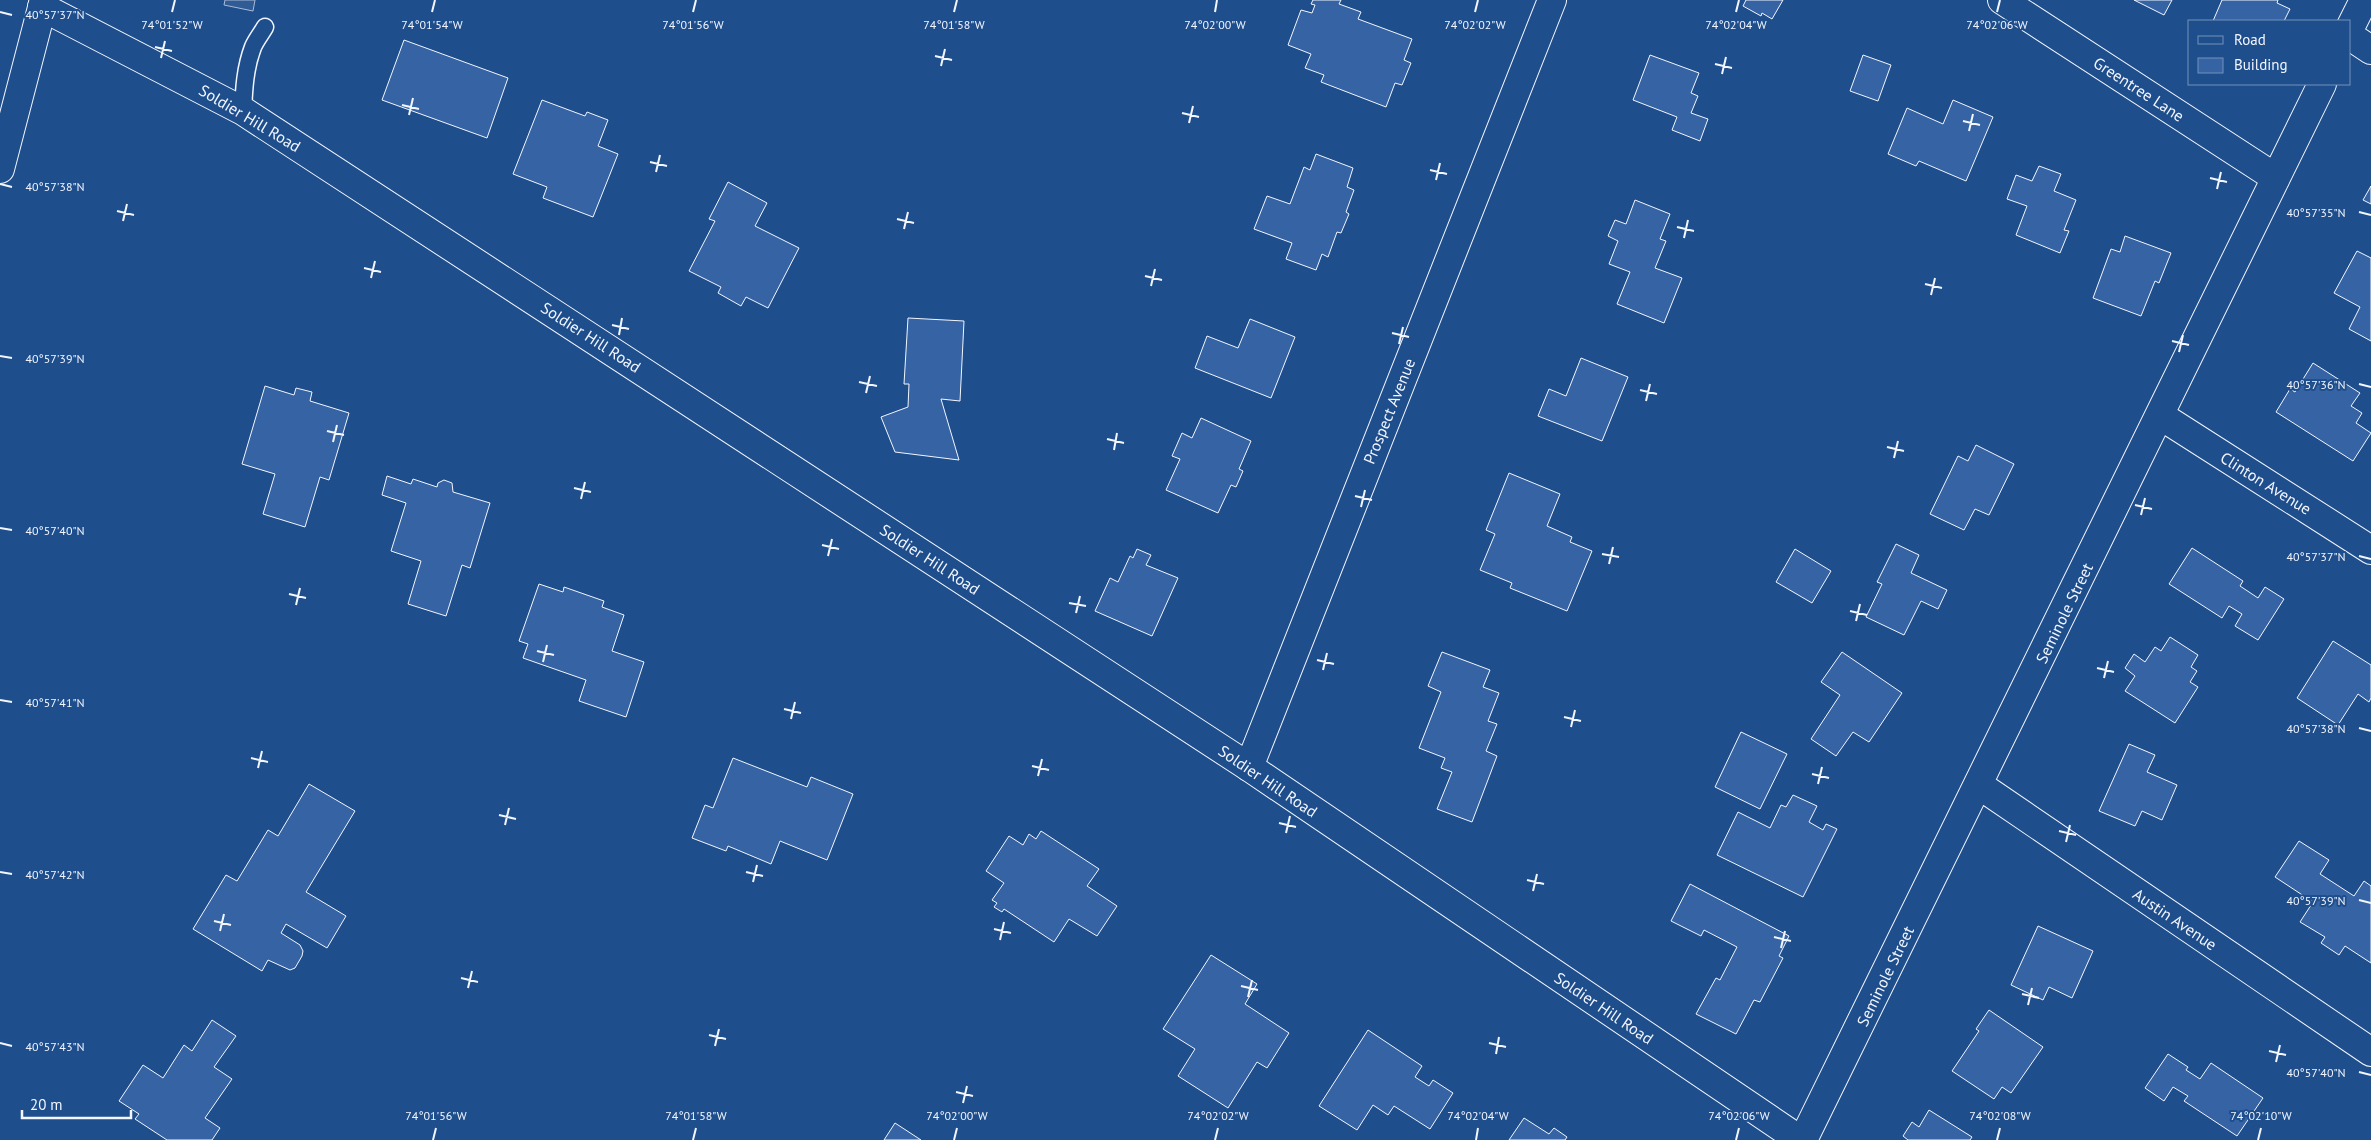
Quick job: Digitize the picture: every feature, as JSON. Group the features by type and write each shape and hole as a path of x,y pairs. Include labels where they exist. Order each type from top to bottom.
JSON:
{"street":[{"name":"Prospect Avenue","path":"1248,767 1552,0"},
{"name":"Greentree Lane","path":"2002,0 2276,178"},
{"path":"2351,26 2364,0"},
{"name":"Soldier Hill Road","path":"39,2 243,111 1248,767 1801,1140"},
{"path":"0,169 39,2"},
{"path":"2351,37 2371,50"},
{"name":"Seminole Street","path":"1801,1140 1979,785 2322,85"},
{"name":"Clinton Avenue","path":"2161,416 2371,550"},
{"name":"Austin Avenue","path":"1979,785 2371,1052"}],"lane":[{"path":"243,111 245,83 250,56 256,39 264,26"}],"shaded area":[{"path":"225,0 255,0 253,11 224,5"}],"building":[{"path":"1313,0 1341,0 1339,4 1361,12 1358,19 1412,39 1404,60 1411,63 1402,85 1395,83 1386,107 1321,82 1324,75 1305,68 1311,54 1288,45 1301,10 1312,13 1315,5 1311,4"},
{"path":"1746,0 1783,0 1772,19 1762,13 1761,16 1743,6"},
{"path":"2134,0 2172,0 2164,15"},
{"path":"2222,0 2278,0 2277,3 2290,9 2284,20 2213,20"},
{"path":"404,40 508,78 487,138 382,100"},
{"path":"1650,55 1699,73 1691,93 1698,96 1691,113 1708,119 1700,141 1672,130 1677,117 1633,100"},
{"path":"1863,55 1891,65 1878,101 1850,91"},
{"path":"542,100 585,116 587,112 608,120 598,146 618,154 593,217 543,198 547,187 513,174"},
{"path":"1953,100 1993,117 1966,181 1919,161 1916,166 1888,154 1907,108 1943,124"},
{"path":"1316,154 1353,168 1347,187 1354,190 1346,212 1349,214 1341,233 1337,232 1328,257 1322,254 1316,270 1286,259 1292,243 1254,229 1267,196 1290,204 1304,167 1310,170"},
{"path":"2039,166 2061,174 2054,191 2076,200 2064,230 2069,231 2060,253 2016,235 2027,206 2007,199 2016,175 2032,181"},
{"path":"728,182 767,203 755,226 799,248 768,308 746,297 741,306 718,293 721,287 689,271 715,221 709,219"},
{"path":"2371,186 2371,204 2363,200"},
{"path":"1635,200 1670,214 1660,239 1666,241 1655,268 1682,278 1664,323 1617,304 1630,272 1609,264 1618,241 1608,236 1615,220 1626,224"},
{"path":"2125,236 2171,253 2159,283 2155,281 2141,316 2093,298 2111,249 2120,252"},
{"path":"2357,251 2371,258 2371,341 2349,329 2360,307 2334,293"},
{"path":"908,318 964,321 960,401 941,399 959,460 895,452 881,417 908,407 909,384 904,384"},
{"path":"1250,319 1295,337 1271,398 1195,368 1207,336 1238,348"},
{"path":"1581,358 1628,377 1602,441 1538,416 1549,389 1566,396"},
{"path":"2313,363 2360,393 2351,406 2362,413 2356,423 2371,433 2353,461 2276,412 2290,389 2295,392"},
{"path":"265,386 294,395 296,388 312,392 310,401 349,413 329,480 320,477 305,527 263,514 275,474 242,464"},
{"path":"1201,418 1251,441 1239,469 1243,471 1236,487 1231,485 1218,513 1166,490 1180,459 1172,456 1182,433 1192,438"},
{"path":"1976,445 2014,464 1989,515 1975,509 1964,530 1930,514 1958,456 1968,461"},
{"path":"1509,473 1560,494 1547,526 1572,537 1570,542 1592,551 1567,611 1510,588 1512,583 1480,570 1495,534 1486,530"},
{"path":"387,476 411,484 413,479 437,487 438,483 444,480 452,483 453,492 490,503 470,568 462,565 446,616 408,604 421,561 391,551 406,503 382,495"},
{"path":"1896,544 1919,555 1911,573 1947,590 1938,609 1921,601 1904,635 1866,617 1882,584 1877,582"},
{"path":"2192,548 2243,581 2240,586 2258,598 2265,587 2284,599 2258,640 2235,626 2242,614 2229,606 2222,618 2169,584"},
{"path":"1137,549 1151,555 1146,565 1178,578 1152,636 1095,611 1110,578 1118,582 1130,556 1133,558"},
{"path":"1795,549 1831,571 1812,603 1776,582"},
{"path":"539,584 563,592 564,587 604,601 602,607 624,615 612,651 644,662 626,717 579,701 586,680 523,658 528,644 519,641"},
{"path":"2170,637 2198,655 2191,667 2197,671 2190,682 2198,687 2175,723 2125,691 2135,676 2125,668 2134,654 2145,662 2155,647 2161,651"},
{"path":"2333,641 2371,665 2371,698 2369,702 2358,694 2338,725 2297,698"},
{"path":"1442,652 1490,670 1483,687 1499,693 1488,721 1497,724 1486,751 1497,756 1472,822 1437,809 1452,772 1441,768 1445,758 1419,748 1441,692 1428,686"},
{"path":"1842,652 1902,693 1869,742 1853,732 1836,756 1811,739 1840,695 1821,682"},
{"path":"1741,732 1787,754 1760,809 1715,787"},
{"path":"2129,744 2155,755 2147,772 2177,785 2162,820 2142,811 2135,826 2099,811"},
{"path":"733,758 807,787 811,777 853,794 827,860 780,841 771,864 728,846 726,851 692,838 705,805 713,808"},
{"path":"309,784 355,811 306,892 346,916 327,948 286,924 281,933 300,945 303,951 302,956 295,968 290,970 268,960 262,971 193,929 226,875 237,881 268,830 278,836"},
{"path":"1793,795 1817,806 1809,822 1823,830 1826,824 1837,829 1803,897 1717,855 1738,812 1770,828 1781,805 1786,807"},
{"path":"1041,831 1099,869 1087,886 1117,906 1097,936 1069,919 1054,942 1004,909 1002,912 994,907 997,903 992,900 1004,883 986,871 1009,836 1023,845 1029,834 1036,839"},
{"path":"2299,841 2329,860 2320,874 2354,896 2364,881 2371,886 2371,963 2345,946 2339,955 2321,943 2325,937 2300,922 2313,902 2275,877"},
{"path":"1690,884 1789,936 1779,956 1783,958 1760,1002 1754,1000 1736,1034 1696,1014 1716,978 1720,980 1737,947 1704,930 1701,936 1671,921"},
{"path":"2038,926 2093,951 2072,998 2049,987 2043,1000 2011,985"},
{"path":"1211,955 1257,984 1245,1004 1289,1033 1267,1068 1257,1062 1228,1108 1178,1076 1195,1049 1163,1029"},
{"path":"1989,1010 2043,1047 2011,1093 2002,1087 1994,1099 1952,1071 1979,1031 1976,1029"},
{"path":"212,1020 236,1036 214,1067 232,1079 205,1118 220,1128 212,1140 167,1140 135,1119 139,1114 119,1101 143,1065 163,1078 184,1045 192,1051"},
{"path":"1368,1030 1422,1066 1415,1077 1429,1086 1433,1080 1453,1093 1430,1129 1394,1106 1388,1115 1373,1105 1357,1130 1319,1106"},
{"path":"2168,1054 2188,1067 2186,1070 2200,1079 2211,1063 2263,1098 2237,1136 2184,1101 2188,1096 2173,1087 2164,1101 2145,1088"},
{"path":"1929,1110 1972,1137 1970,1140 1908,1140 1903,1136 1912,1122 1919,1127"},
{"path":"1524,1118 1549,1134 1554,1128 1567,1137 1565,1140 1509,1140"},
{"path":"895,1123 921,1140 884,1140"}]}
